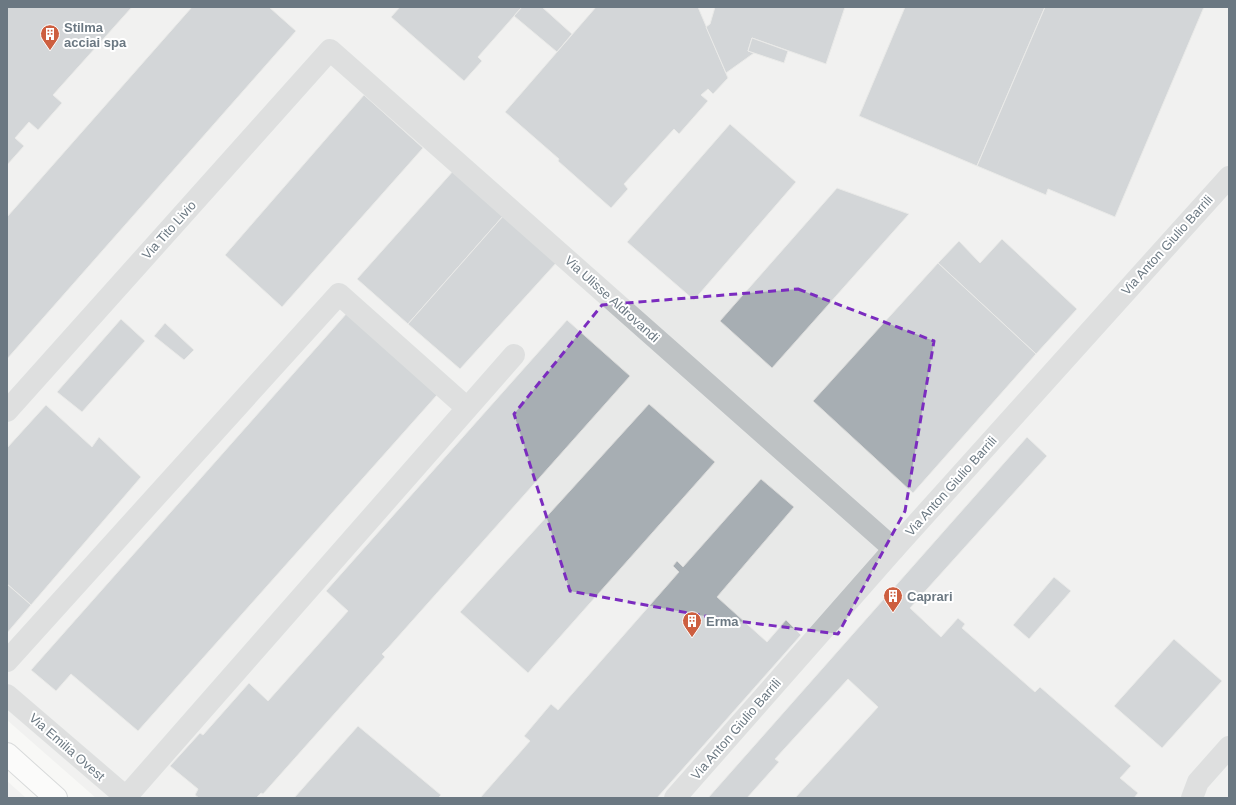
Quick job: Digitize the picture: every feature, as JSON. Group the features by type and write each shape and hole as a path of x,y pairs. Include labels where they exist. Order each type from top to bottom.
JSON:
{"main road":[{"path":"7,754 56,798"}],"street":[{"name":"Via Tito Livio","path":"7,411 330,50"},
{"name":"Via Ulisse Aldrovandi","path":"330,50 894,549"},
{"name":"Via Anton Giulio Barrili","path":"675,798 894,549 1229,177"},
{"path":"7,660 339,294 467,408"},
{"path":"127,798 514,355"},
{"name":"Via Emilia Ovest","path":"7,695 127,798"},
{"path":"1192,798 1198,782 1229,747"}],"highlighted area":[{"path":"798,289 934,341 905,511 838,634 721,619 570,591 514,414 602,305"}],"shaded area":[{"path":"7,7 1229,7 1229,798 96,798 7,720"},
{"path":"7,781 26,798 7,798"}],"building":[{"name":"Stilma acciai spa","path":"7,7 132,7 53,95 62,103 38,130 29,122 15,138 24,146 7,165"},
{"path":"192,7 269,7 296,31 7,359 7,217"},
{"path":"400,7 522,7 478,57 482,61 464,81 391,17"},
{"path":"522,7 542,7 572,34 557,52 514,16"},
{"path":"596,7 698,7 728,78 713,94 708,89 701,95 708,101 679,134 674,129 624,184 628,189 611,208 558,161 559,159 505,112"},
{"path":"715,7 845,7 826,64 752,38 748,51 754,53 726,73 706,27 710,24"},
{"path":"905,7 1045,7 977,166 859,116"},
{"path":"1045,7 1204,7 1115,217 1048,189 1046,195 977,166"},
{"path":"752,38 788,51 784,63 748,51"},
{"path":"364,95 423,148 282,307 225,255"},
{"path":"730,124 796,182 694,300 627,242"},
{"path":"454,170 504,215 408,324 357,279"},
{"path":"837,188 909,214 772,368 720,321"},
{"path":"504,215 557,262 460,369 408,324"},
{"path":"1002,239 1077,309 1036,354 938,263 959,241 980,263"},
{"path":"938,263 1036,354 913,493 813,401"},
{"path":"347,313 437,395 138,731 71,674 56,691 31,670"},
{"path":"121,319 145,341 82,412 57,392"},
{"path":"567,320 630,376 382,654 385,657 263,794 261,793 256,798 199,798 195,795 198,789 170,766 200,733 203,735 249,683 268,701 348,611 326,591"},
{"path":"165,323 194,350 184,360 154,336"},
{"path":"649,404 715,462 528,673 460,612"},
{"path":"46,405 92,447 99,437 141,477 31,605 7,584 7,448"},
{"name":"Caprari","path":"1027,437 1047,456 910,608 941,637 958,618 965,624 962,628 1035,692 1040,687 1131,766 1120,778 1138,793 1134,798 795,798 878,707 848,679 775,759 779,762 747,798 708,798"},
{"name":"Erma","path":"761,479 794,507 717,597 767,642 786,620 801,635 657,798 480,798 530,741 524,736 551,704 558,710 679,572 673,566 677,561 683,567"},
{"path":"1054,577 1071,591 1029,639 1013,625"},
{"path":"7,584 31,605 7,633"},
{"path":"1174,639 1222,681 1162,748 1114,706"},
{"path":"358,726 441,795 438,798 294,798"}],"place":[{"name":"Stilma acciai spa","path":"50,51"},
{"name":"Caprari","path":"893,613"},
{"name":"Erma","path":"692,638"}]}
